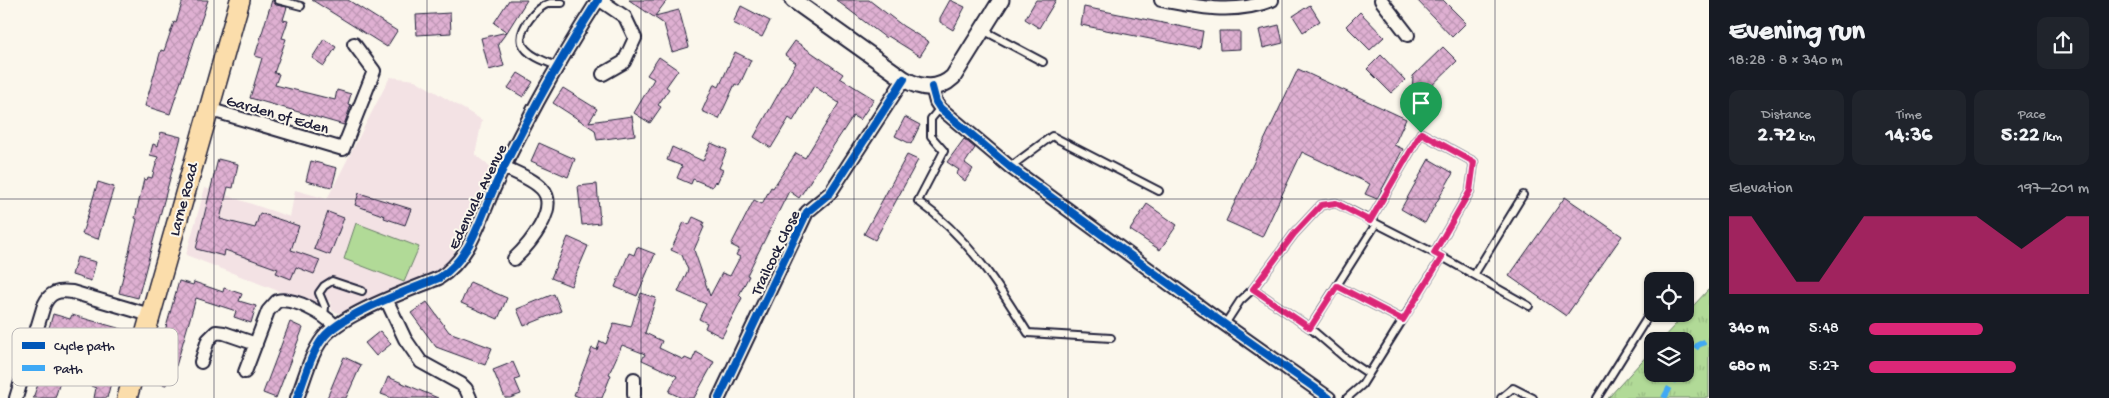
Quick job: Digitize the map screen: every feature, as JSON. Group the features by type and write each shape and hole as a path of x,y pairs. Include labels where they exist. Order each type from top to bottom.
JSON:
{"main road":[{"name":"Larne Road","path":"146,328 240,0"}],"street":[{"name":"Edenvale Avenue","path":"297,398 315,351 325,335 334,326 387,300 439,278 457,264 467,249 504,168 557,66 599,0 626,17 635,38 624,62 603,74"},
{"path":"793,0 904,79 918,86 932,87 943,85 953,77 1001,0"},
{"path":"1161,0 1224,10 1248,7 1272,0"},
{"path":"1381,0 1408,35"},
{"name":"Garden of Eden","path":"208,109 342,148 374,71 354,44"},
{"name":"Trailcock Close","path":"719,398 807,212 830,193 904,79"},
{"path":"932,87 936,102 940,108 1010,166 1225,324 1330,398"},
{"path":"504,168 540,187 548,197 544,218 531,240 514,259"},
{"path":"37,328 47,299 55,292 62,290 150,315"},
{"path":"245,372 268,311 277,301 288,300 324,315 334,326"},
{"path":"387,300 405,339 421,362 461,384 466,388 470,398"},
{"path":"201,362 208,340 216,332 256,344"},
{"path":"634,379 636,397"},
{"path":"16,398 20,386"}],"lane":[{"path":"278,0 301,6"},
{"path":"557,66 530,53 522,44 522,33 528,22 538,11 549,4 562,3"},
{"path":"982,30 1043,62"},
{"path":"940,108 931,119 931,136 944,151 918,201 931,210 960,238 990,272 1028,333 1112,338"},
{"path":"1310,328 1337,286 1421,133 1474,162 1470,191 1434,253"},
{"path":"1010,166 1052,136 1159,191"},
{"path":"1474,275 1523,195"},
{"path":"1225,324 1294,234 1321,205 1336,203 1442,257 1530,306"},
{"path":"1347,398 1362,385 1442,257"},
{"path":"324,315 325,306 320,294 324,286 332,282 362,290"},
{"path":"1337,286 1403,320"},
{"path":"1253,289 1310,328 1345,358 1369,374"},
{"path":"1597,398 1644,322"},
{"path":"1501,398 1513,388 1533,398"}],"shaded area":[{"path":"390,77 415,80 482,120 475,155 491,167 453,255 442,269 342,314 332,311 330,301 317,306 186,255 205,188 290,217 295,190 327,199"}],"green space":[{"path":"356,223 419,247 404,282 344,259"},
{"path":"1709,289 1709,398 1608,398 1644,359 1644,382 1694,382 1694,332 1668,332 1678,322 1694,322 1694,305"}],"building":[{"path":"183,0 208,0 170,114 145,106 161,50 164,51"},
{"path":"272,0 276,5 287,7 283,20 288,21 282,38 286,39 274,73 279,74 275,85 335,100 337,90 351,94 348,104 351,105 344,125 250,98 262,58 255,56"},
{"path":"312,0 348,0 397,31 387,47"},
{"path":"509,0 527,0 507,32 494,23"},
{"path":"629,0 667,0 655,16 679,10 689,47 672,52 664,24"},
{"path":"836,0 869,0 903,26 929,42 920,56 888,36 886,38"},
{"path":"950,0 965,7 953,30 940,22 940,18"},
{"path":"1036,0 1056,0 1039,28 1025,19"},
{"path":"1417,0 1443,0 1466,23 1452,37"},
{"path":"1310,5 1320,21 1303,32 1293,16"},
{"path":"741,6 770,21 762,37 733,23"},
{"path":"1084,7 1203,31 1200,49 1081,25"},
{"path":"1360,12 1384,37 1370,50 1346,26"},
{"path":"450,13 451,33 417,35 416,15"},
{"path":"1279,25 1283,43 1263,48 1259,30"},
{"path":"1219,31 1240,31 1240,49 1220,50"},
{"path":"507,32 498,44 504,66 489,70 481,38"},
{"path":"324,39 336,47 324,66 312,58"},
{"path":"795,41 843,74 840,78 874,99 860,120 853,116 799,198 789,191 747,275 749,276 739,295 742,298 722,337 705,328 707,323 699,319 706,304 678,292 688,270 682,255 671,250 684,222 689,225 693,217 704,222 702,226 704,227 694,250 710,296 722,273 730,276 740,257 736,255 739,249 731,245 754,200 762,204 771,187 773,188 796,153 805,158 839,103 814,86 793,121 789,118 771,148 754,137 796,63 785,55"},
{"path":"1443,47 1457,61 1424,93 1423,112 1411,112 1413,76"},
{"path":"735,52 751,60 739,86 735,84 719,119 702,111 714,84 719,87"},
{"path":"1381,55 1405,80 1391,93 1367,69"},
{"path":"659,57 678,70 666,87 669,89 658,105 661,107 650,123 634,113 654,79 647,75"},
{"path":"1298,69 1406,119 1394,145 1403,149 1377,199 1365,194 1370,184 1302,152 1262,237 1226,221"},
{"path":"518,73 533,82 523,97 508,88"},
{"path":"563,88 597,109 589,122 632,116 635,135 597,140 595,130 553,103"},
{"path":"905,117 920,125 911,144 895,136"},
{"path":"161,132 181,137 138,298 119,293 137,219 135,218 144,179 152,178 158,157 150,155 153,144 158,146"},
{"path":"964,139 975,148 965,163 973,169 965,181 956,174 959,170 947,162"},
{"path":"539,143 575,159 568,177 531,161"},
{"path":"711,143 727,150 719,168 723,170 717,183 715,181 712,187 693,179 691,184 677,178 682,166 667,160 672,147 703,161"},
{"path":"907,155 918,160 875,240 864,234"},
{"path":"218,159 238,164 233,188 228,187 220,219 255,228 260,213 299,226 291,250 320,260 314,274 296,267 291,279 276,273 278,269 225,250 224,256 196,249"},
{"path":"1429,159 1453,173 1425,223 1401,209"},
{"path":"311,161 337,168 332,187 306,181"},
{"path":"98,182 114,187 98,239 82,234"},
{"path":"597,184 600,223 582,225 578,186"},
{"path":"359,193 411,209 405,225 355,205"},
{"path":"1565,197 1622,236 1566,316 1509,276"},
{"path":"1147,204 1177,225 1160,250 1130,230"},
{"path":"328,212 344,218 330,255 314,249"},
{"path":"568,237 588,246 571,286 551,278"},
{"path":"637,247 655,254 637,296 615,287 629,253 634,255"},
{"path":"77,257 96,262 91,281 72,275"},
{"path":"179,281 193,285 194,282 223,292 224,288 242,294 239,301 256,306 251,323 234,317 236,311 196,298 178,359 178,328 166,328"},
{"path":"470,282 507,298 498,319 461,303"},
{"path":"641,293 656,298 645,333 662,341 659,348 684,360 685,358 692,361 696,352 714,362 694,398 682,398 669,392 677,376 642,360 645,354 622,345 609,374 611,375 602,398 582,398 574,395 592,348 597,350 600,341 606,344 614,323 631,327"},
{"path":"554,294 561,311 524,326 517,309"},
{"path":"427,302 449,332 492,348 485,365 436,347 411,313"},
{"path":"53,314 70,319 72,315 118,328 49,328"},
{"path":"290,322 303,328 276,398 263,393"},
{"path":"380,331 391,344 376,356 365,343"},
{"path":"344,357 361,365 346,398 327,398"},
{"path":"513,362 520,378 515,380 521,394 505,398 493,370"},
{"path":"388,377 438,398 392,398 381,394"},
{"path":"37,386 59,386 55,398 33,398"},
{"path":"91,386 110,386 107,398 94,398 96,388"}],"marked path":[{"path":"1694,351 1698,345 1709,340"},
{"path":"1664,398 1673,382"}],"cycle path":[{"path":"297,398 318,345 332,329 360,312 439,278 459,260 473,237 500,175 532,112 598,0"},
{"path":"719,398 807,212 830,193 904,79"},
{"path":"932,87 936,102 940,108 1010,167 1210,314 1329,398"}],"route":[{"path":"1421,133 1474,162 1470,191 1434,253 1442,257 1403,320 1337,286 1310,328 1253,289 1294,234 1321,205 1336,203 1370,221 1421,133"}]}
